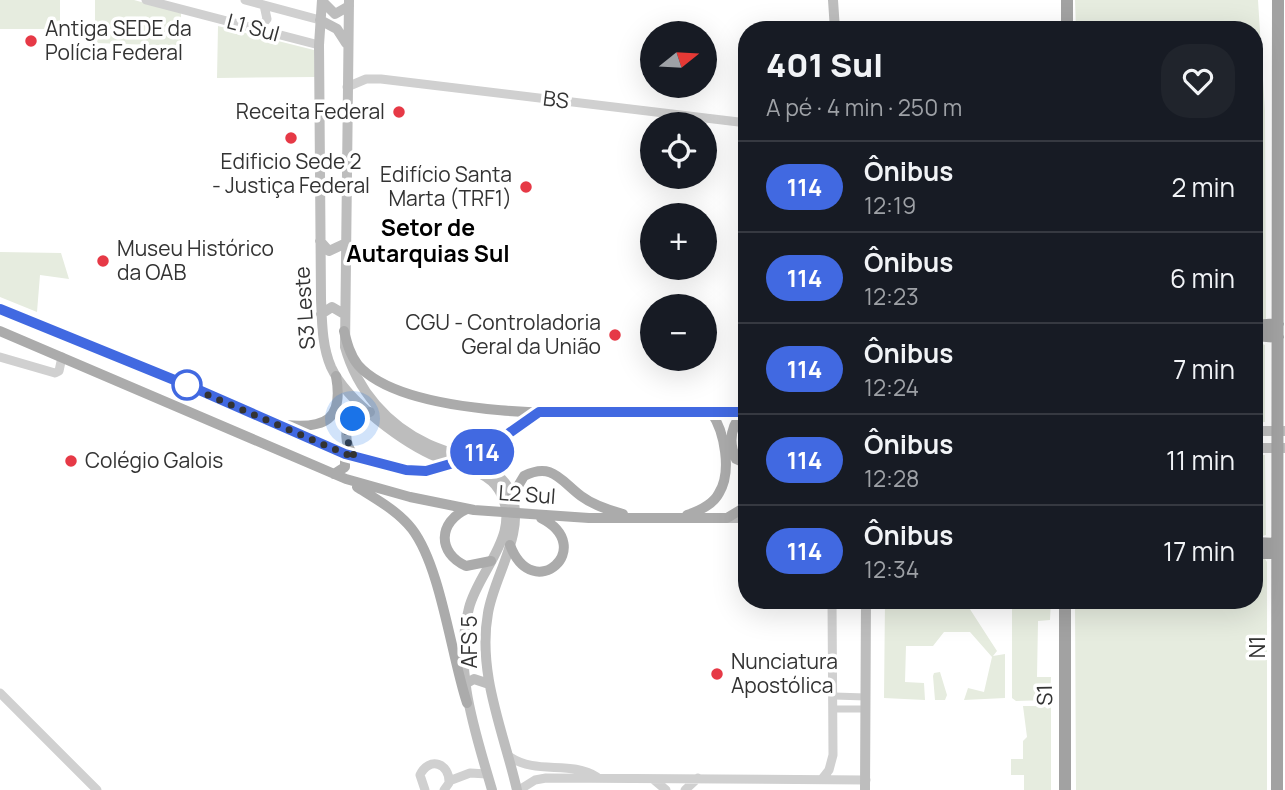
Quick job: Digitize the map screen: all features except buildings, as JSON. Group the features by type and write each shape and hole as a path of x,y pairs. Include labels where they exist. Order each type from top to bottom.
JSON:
{"highway":[{"path":"1067,0 1067,21"},
{"name":"N1","path":"1277,790 1277,549 1282,491 1275,466 1280,408 1278,0"},
{"path":"1263,327 1278,330"},
{"path":"1263,333 1278,330"},
{"path":"1263,545 1277,549"},
{"path":"1263,552 1277,549"},
{"name":"S1","path":"1065,609 1065,790"}],"main road":[{"path":"322,0 335,14 349,3"},
{"name":"S3 Leste","path":"322,0 319,45 320,241 321,313 326,352 336,376 370,412 420,448 483,475 499,489 505,503 506,529 491,561"},
{"path":"833,0 834,21"},
{"name":"S3 Leste","path":"349,3 344,331 350,363 357,381 388,417 426,443 488,468 503,481 512,496"},
{"path":"320,20 337,29 347,43"},
{"path":"320,241 329,251 344,244"},
{"path":"321,313 332,307 344,314"},
{"path":"0,309 350,456 406,470 426,471 464,460 485,450 539,412"},
{"name":"L2 Sul","path":"0,331 346,479 471,510 532,516 727,518"},
{"path":"344,331 359,366 401,392 450,406 539,412 738,412"},
{"path":"275,425 312,427 330,418 338,406 336,376"},
{"path":"334,474 345,467 350,456 346,429 353,419 370,412"},
{"path":"684,516 715,500 724,481 722,434 711,412"},
{"path":"738,420 732,427 731,437 738,460"},
{"path":"1263,431 1285,432"},
{"path":"1263,448 1285,448"},
{"path":"512,496 524,476 547,469 590,502 635,517"},
{"path":"346,479 394,512 412,529 419,541 436,581 467,703"},
{"name":"AFS 5","path":"512,496 514,522 510,545 487,614 486,660 489,684 518,790"},
{"path":"471,510 458,513 446,528 443,539 446,550 466,566 491,561"},
{"path":"727,518 738,511"},
{"path":"510,545 519,564 530,571 547,570 560,562 565,550 562,537 551,523 532,516"},
{"path":"727,518 738,518"},
{"name":"AFS 5","path":"491,561 467,615 463,656 467,703 492,790"},
{"path":"865,785 866,609"},
{"path":"465,684 479,679 489,684"}],"street":[{"name":"L1 Sul","path":"146,0 319,45"},
{"name":"L1 Sul","path":"245,0 320,20"},
{"path":"259,29 267,19 264,5"},
{"name":"BS","path":"347,68 366,79 452,86 738,122"},
{"name":"BS","path":"347,87 366,79"},
{"path":"0,357 55,373 59,372 62,357"},
{"path":"822,779 833,762 832,609"},
{"path":"0,693 97,790"},
{"path":"834,696 866,697"},
{"path":"834,709 866,709"},
{"path":"510,757 562,774"},
{"path":"447,781 484,761"},
{"path":"425,790 419,779 424,767 439,764 447,781"},
{"path":"518,790 535,779 581,770 597,777 822,779 865,785"},
{"path":"447,781 470,773 487,774"},
{"path":"652,778 666,790"},
{"path":"685,790 698,778"}],"shaded area":[{"path":"0,0 60,0 60,29 0,29"},
{"path":"95,0 134,0 181,13 181,46 95,43"},
{"path":"1075,0 1258,0 1259,21 1076,21"},
{"path":"218,26 314,50 315,77 217,78"},
{"path":"1263,79 1265,111 1266,320 1263,321"},
{"path":"0,252 61,253 69,279 40,275 37,312 0,297"},
{"path":"1263,344 1265,345 1263,422"},
{"path":"1263,455 1265,455 1266,535 1263,536"},
{"path":"1265,559 1267,790 1076,790 1075,609 1263,609"},
{"path":"885,609 970,609 997,651 993,656 1005,654 1005,698 964,700 968,688 984,692 992,657 970,632 944,632 933,646 906,646 905,682 924,683 925,700 884,698"},
{"path":"1012,609 1051,609 1050,620 1038,621 1037,677 1051,677 1050,700 1016,701 1012,698"},
{"path":"940,672 947,695 945,700 935,700 933,676 934,673"},
{"path":"1023,706 1051,706 1051,790 1024,790 1024,775 1011,775 1011,759 1023,759 1023,741 1027,737"}],"bus line":[{"name":"114","path":"0,309 199,390 309,440 355,458 406,470 426,471 464,460 485,450 539,412 738,412"}],"place":[{"name":"Antiga SEDE da Polícia Federal","path":"31,41"},
{"name":"Receita Federal","path":"399,112"},
{"name":"Edificio Sede 2 - Justiça Federal","path":"291,138"},
{"name":"Edifício Santa Marta (TRF1)","path":"526,187"},
{"name":"Museu Histórico da OAB","path":"103,261"},
{"name":"CGU - Controladoria Geral da União","path":"615,335"},
{"name":"Colégio Galois","path":"71,461"},
{"name":"Nunciatura Apostólica","path":"717,674"}],"district":[{"name":"Setor de Autarquias Sul","path":"428,241"}],"route":[{"path":"187,385 180,383 355,458 345,435 353,419"}]}
